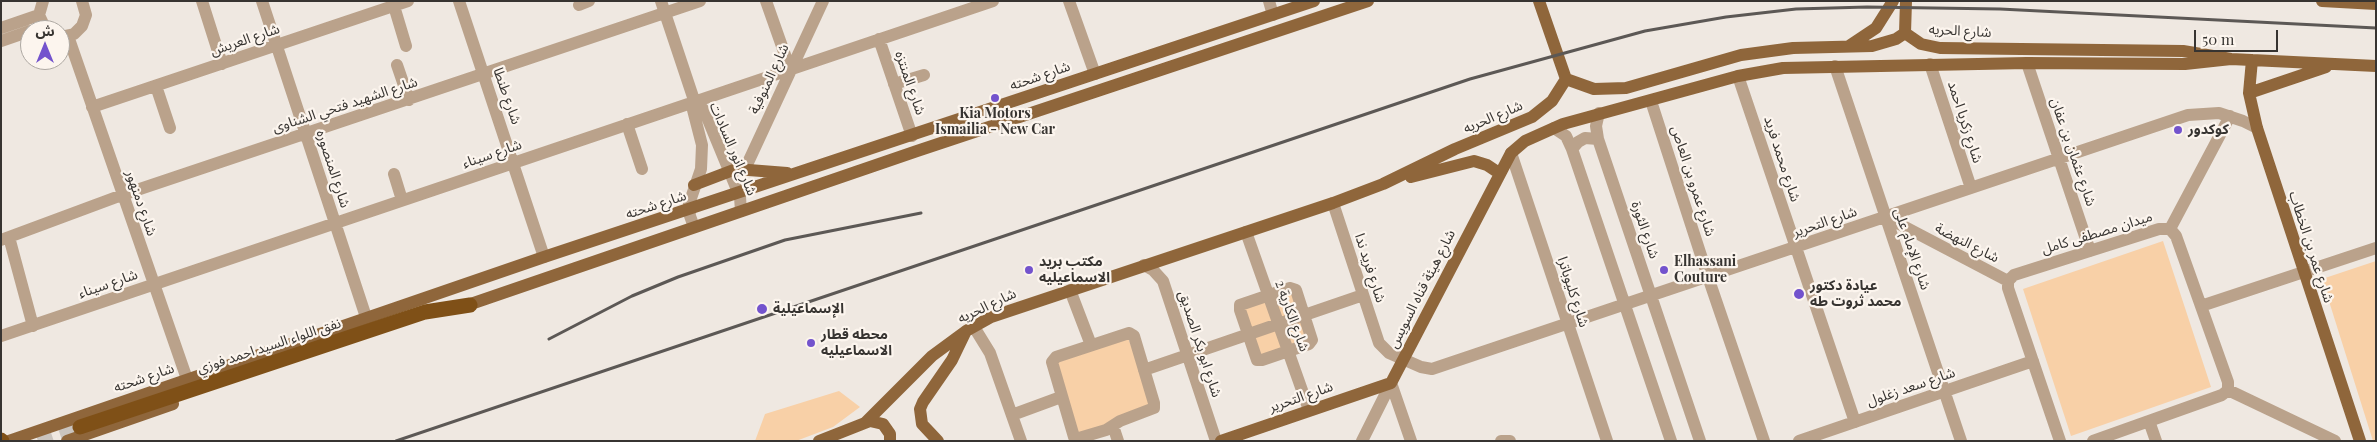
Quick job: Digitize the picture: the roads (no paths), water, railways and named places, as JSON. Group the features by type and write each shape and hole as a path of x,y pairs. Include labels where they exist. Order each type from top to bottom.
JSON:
{"highway":[{"name":"نفق اللواء السيد احمد فوزي","path":"80,426 425,312 470,305"}],"main road":[{"name":"شارع شحته","path":"9,441 43,435 187,379 366,317 1314,1"},
{"path":"67,441 741,211 1368,1"},
{"path":"1539,1 1566,78 1579,85 1594,88 1626,88 1741,55 1767,51 1878,44 1905,33 1906,1"},
{"path":"1847,47 1876,28 1893,1"},
{"path":"2322,1 2376,4"},
{"name":"شارع الحريه","path":"1905,33 1913,40 1930,47 2183,51 2231,59 2376,66"},
{"name":"شارع الحريه","path":"1511,153 1525,141 1554,128 1599,112 1652,101 1738,76 1783,68 2027,63 2185,64 2231,59"},
{"name":"شارع عمر بن الخطاب","path":"2252,60 2249,93 2257,128 2360,441"},
{"path":"2249,93 2334,64"},
{"path":"1696,68 1701,86"},
{"name":"شارع الحريه","path":"865,423 927,360 970,329 1009,310 1333,203 1383,184 1455,149 1532,117 1552,101 1566,78"},
{"path":"1626,88 1630,105"},
{"name":"شارع هيئة قناه السويس","path":"1391,383 1511,153"},
{"path":"1383,184 1467,162 1480,162 1499,173"},
{"path":"694,185 729,171 745,169 798,173"},
{"path":"938,441 922,424 920,409 970,329"},
{"name":"شارع التحرير","path":"1222,441 1391,383"},
{"path":"819,441 870,421 883,424 890,434 890,441"}],"street":[{"path":"39,20 43,1"},
{"path":"202,1 222,64"},
{"name":"شارع المنصوره","path":"262,1 366,317"},
{"name":"شارع العريش","path":"92,107 407,1"},
{"name":"شارع طنطا","path":"459,1 544,257"},
{"name":"شارع الشهيد فتحي الشناوى","path":"5,239 122,195 484,75 663,7 700,1"},
{"path":"766,1 790,69"},
{"name":"شارع المنوفية","path":"745,169 823,1"},
{"name":"شارع سيناء","path":"1,336 879,39 964,6 993,1"},
{"path":"1069,1 1095,74"},
{"path":"1269,1 1273,15"},
{"path":"70,33 82,26 86,15 85,2"},
{"path":"394,6 406,46"},
{"name":"شارع انور السادات","path":"663,7 694,100 693,110 702,153 701,169 690,197 689,210 694,227"},
{"path":"1,28 20,27"},
{"path":"1,42 20,34"},
{"name":"شارع المنتزه","path":"879,39 912,136"},
{"name":"شارع دمنهور","path":"70,51 92,107 187,379"},
{"name":"شارع عثمان بن عفان","path":"2027,63 2090,251"},
{"name":"شارع زكريا احمد","path":"1930,64 1971,188"},
{"path":"397,66 409,100"},
{"name":"شارع الإمام على","path":"1835,66 1961,441"},
{"path":"894,84 924,75"},
{"name":"شارع محمد فريد","path":"1738,76 1854,422"},
{"path":"156,86 170,128"},
{"name":"شارع انور السادات","path":"694,100 704,110 738,193 741,211"},
{"name":"شارع عمرو بن العاص","path":"1652,101 1708,277 1764,441"},
{"name":"شارع الثورة","path":"1599,112 1596,126 1598,139 1700,441"},
{"name":"شارع التحرير","path":"1403,359 1421,367 1437,368 2188,115 2209,113 2230,116 2257,128"},
{"path":"2170,229 2230,116"},
{"path":"627,124 642,168"},
{"path":"1554,128 1566,136 1572,149 1671,441"},
{"path":"1572,149 1585,138 1598,139"},
{"name":"شارع كليوباترا","path":"1511,153 1607,441"},
{"path":"394,174 402,200"},
{"name":"شارع فريد ندا","path":"1333,203 1379,343 1385,350 1403,359"},
{"name":"شارع النهضة","path":"1886,217 2008,281"},
{"name":"ميدان مصطفى كامل","path":"2008,281 2014,275 2159,229 2170,229 2176,236 2228,382 2228,390"},
{"name":"شارع الكارية 2","path":"1246,232 1309,410"},
{"path":"5,239 33,326"},
{"path":"2201,306 2376,248"},
{"name":"شارع ابو بكر الصديق","path":"1144,266 1153,270 1163,281 1216,441"},
{"path":"2008,281 2008,288 2060,441"},
{"path":"1295,288 1304,315 1312,340 1309,344 1258,360 1240,310 1240,305 1295,288"},
{"path":"1070,290 1091,344"},
{"path":"1144,370 1363,295"},
{"path":"970,329 990,353 1021,441"},
{"path":"1126,333 1132,334 1144,370 1154,408 1106,430 1080,438 1074,437 1052,366 1053,359 1126,333"},
{"name":"شارع سعد زغلول","path":"1799,441 2032,361"},
{"path":"1391,383 1411,441"},
{"name":"شارع هيئة قناه السويس","path":"1362,441 1391,383"},
{"path":"2093,441 2222,395 2228,390 2334,441"},
{"path":"1012,415 1061,397"},
{"path":"2149,421 2156,441"},
{"path":"1113,426 1118,441"},
{"path":"1501,441 1510,441"}],"tunnel":[{"path":"38,441 80,427"}],"railway":[{"path":"396,441 1470,79 1645,31 1726,17 1796,9 1867,7 2000,9 2376,28"},
{"path":"549,339 632,296 678,277 785,240 921,213"}],"place":[{"name":"Kia Motors Ismailia - New Car","path":"995,98"},
{"name":"كوكدور","path":"2178,130"},
{"name":"مكتب بريد الاسماعيليه","path":"1029,270"},
{"name":"Elhassani Couture","path":"1664,270"},
{"name":"عيادة دكتور محمد ثروت طه","path":"1799,294"},
{"name":"الإسماعيلية","path":"762,309"},
{"name":"محطه قطار الاسماعيليه","path":"811,343"}]}
